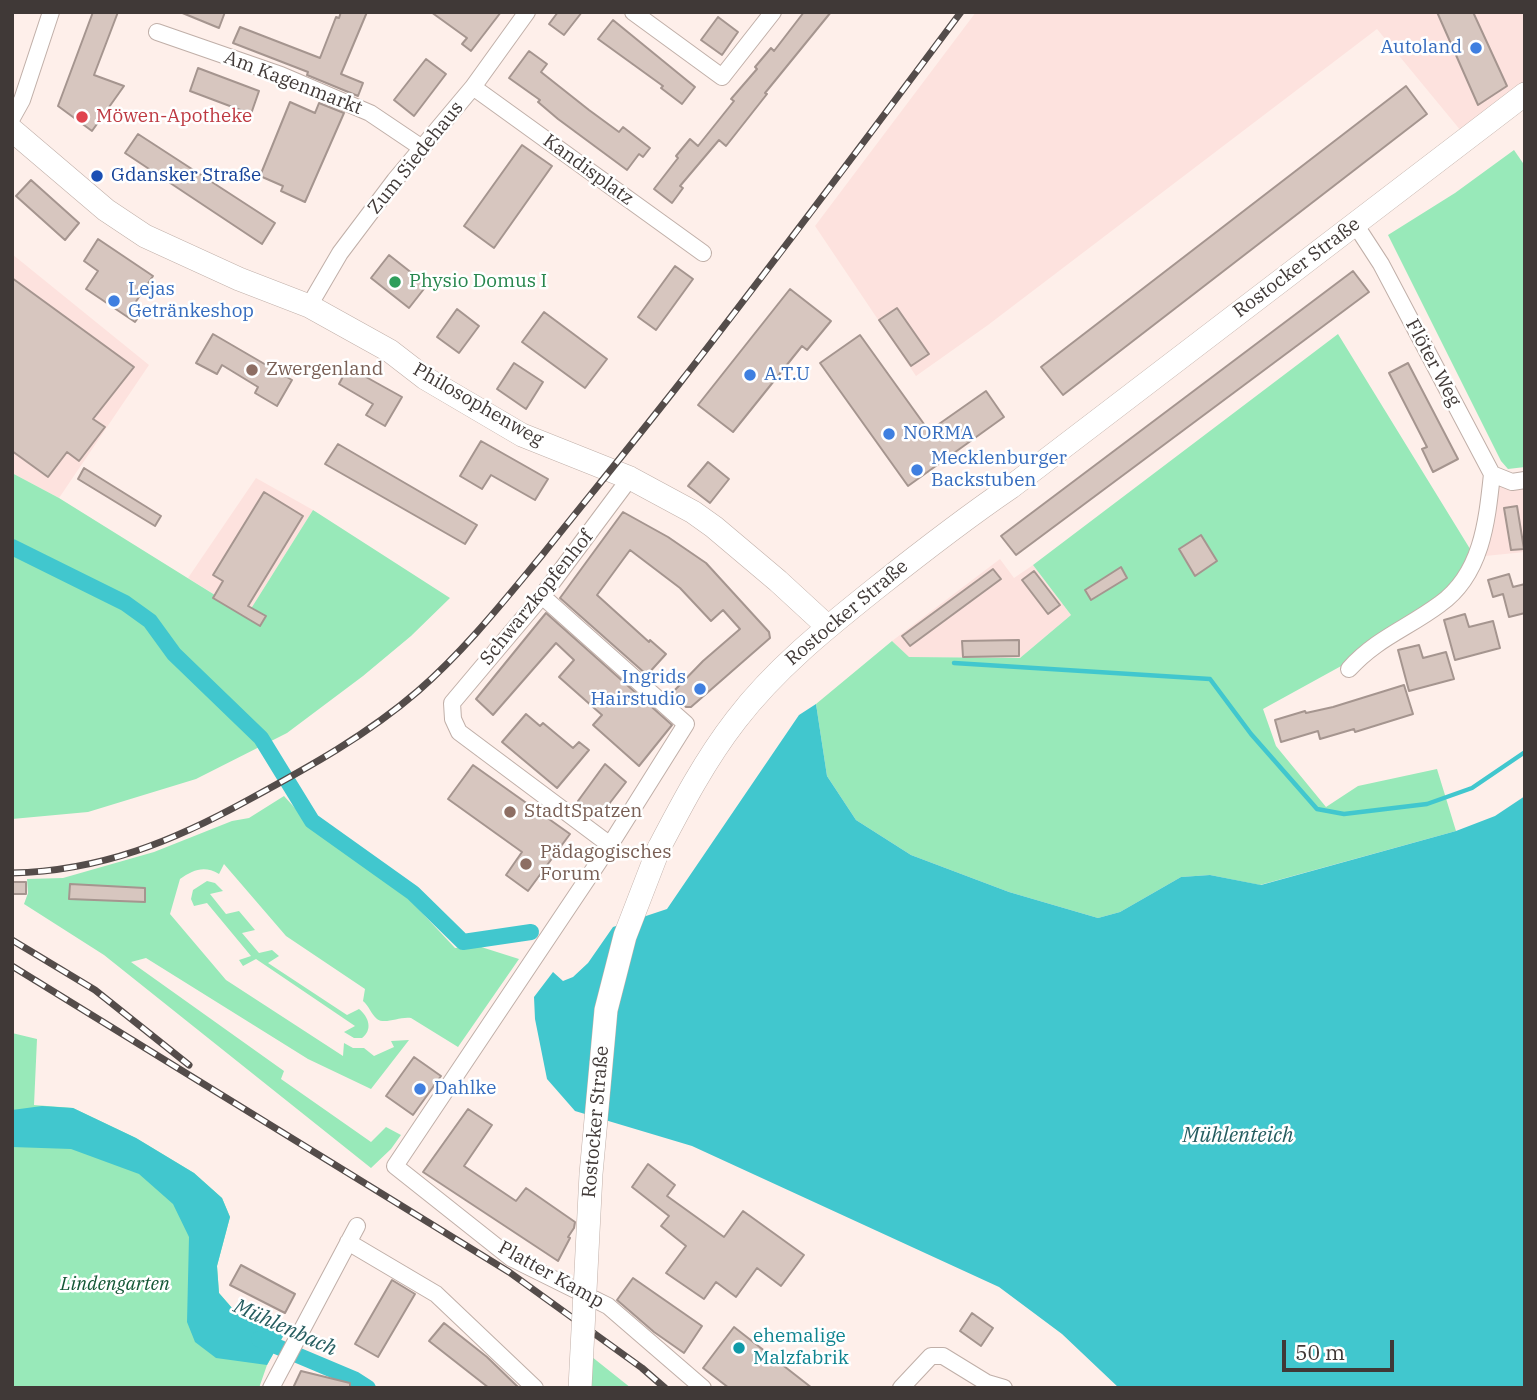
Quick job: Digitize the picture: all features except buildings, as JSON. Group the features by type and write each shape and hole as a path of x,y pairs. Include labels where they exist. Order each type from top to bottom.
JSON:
{"main road":[{"name":"Rostocker Straße","path":"580,1388 593,1142 606,1010 625,936 659,848 706,762 735,721 777,672 828,627 965,519 1523,100"},
{"name":"Philosophenweg","path":"12,130 106,210 145,236 239,279 309,306 390,351 425,378 522,435 630,478 693,512 714,527 828,627"}],"street":[{"path":"12,118 23,100 51,12"},
{"name":"Zum Siedehaus","path":"309,306 340,253 473,87 527,12"},
{"path":"633,12 722,78 773,12"},
{"name":"Am Kagenmarkt","path":"157,33 281,75 370,113 422,148"},
{"name":"Kandisplatz","path":"473,87 703,253"},
{"name":"Flöter Weg","path":"1355,224 1381,264 1492,474"},
{"path":"1349,669 1363,654 1400,627 1441,604 1465,579 1485,532 1492,474 1512,482 1525,480"},
{"name":"Schwarzkopfenhof","path":"610,845 459,732 453,719 452,703 542,596 630,478"},
{"path":"542,596 686,724 610,845"},
{"name":"Platter Kamp","path":"610,845 395,1166 511,1258 608,1307 703,1388"},
{"path":"271,1388 357,1226"},
{"path":"348,1242 436,1294 535,1388"},
{"path":"901,1388 931,1356 943,1356 987,1383 1004,1388"}],"shaded area":[{"path":"976,12 1525,12 1525,94 1466,137 1377,29 988,325 916,376 815,226"},
{"path":"12,254 149,365 59,498 12,473"},
{"path":"1492,474 1525,480 1525,552 1475,557"},
{"path":"256,478 313,510 247,615 188,578"},
{"path":"1000,559 1014,578 1033,565 1071,615 1020,658 908,657 892,641"}],"green space":[{"path":"1514,150 1525,166 1525,467 1508,469 1501,461 1388,235 1455,193"},
{"path":"1338,334 1475,557 1465,579 1363,654 1263,709 1276,746 1326,807 1358,786 1437,769 1456,831 1260,885 1210,875 1181,877 1120,912 1098,918 1009,892 911,855 856,820 827,776 816,704 892,641 909,657 1020,658 1071,615 1033,565"},
{"path":"12,473 59,498 247,615 313,510 450,598 411,636 363,676 287,733 196,779 88,812 12,819"},
{"path":"284,796 313,828 410,900 455,948 478,946 519,959 458,1047 411,1018 384,1021 377,1019 363,1001 365,989 286,936 224,864 219,874 199,870 180,879 170,914 226,980 343,1056 344,1043 353,1048 364,1048 374,1056 394,1047 391,1041 409,1040 371,1089 308,1059 146,958 131,962 284,1071 281,1079 371,1142 386,1127 401,1135 371,1168 104,955 24,904 28,893 27,879 63,878 154,852 232,821 249,818"},
{"path":"207,881 215,883 223,891 210,894 226,914 239,911 255,930 242,933 259,953 272,950 279,956 268,963 347,1015 359,1009 369,1027 365,1035 362,1038 354,1038 344,1032 355,1026 256,959 243,966 239,960 251,956 207,903 194,906 191,899 193,890"},
{"name":"Lindengarten","path":"12,1033 37,1039 34,1105 73,1108 136,1138 194,1173 222,1198 230,1217 217,1266 219,1293 239,1316 286,1331 267,1365 259,1388 12,1388"},
{"path":"582,1349 631,1388 580,1388"}],"water":[{"name":"Mühlenteich","path":"816,704 827,776 856,820 911,855 1009,892 1098,918 1120,912 1181,877 1210,875 1261,885 1456,831 1495,816 1525,796 1525,1388 1119,1388 1062,1334 999,1287 692,1146 575,1111 547,1079 535,1019 534,997 553,972 563,981 573,977 588,963 613,927 667,909 799,715"},
{"path":"42,1106 73,1108 136,1138 194,1173 222,1198 230,1217 217,1266 219,1293 239,1316 286,1331 267,1365 216,1358 195,1342 187,1322 189,1237 173,1204 139,1174 71,1149 12,1147 12,1110"}],"waterway":[{"path":"12,547 125,603 150,621 174,654 261,738 312,821 413,893 463,942 531,932"},
{"path":"954,663 1210,679 1251,734 1317,809 1344,814 1427,804 1472,788 1525,752"},
{"name":"Mühlenbach","path":"259,1339 354,1379 368,1388"}],"railway":[{"path":"12,873 45,871 106,860 193,828 337,750 418,691 452,659 498,608 643,430 961,12"},
{"path":"12,940 95,990 189,1065"},
{"path":"12,966 509,1272 642,1368 665,1388"}],"place":[{"name":"Autoland","path":"1476,48"},
{"name":"Möwen-Apotheke","path":"82,117"},
{"name":"Gdansker Straße","path":"97,176"},
{"name":"Physio Domus I","path":"395,282"},
{"name":"Lejas Getränkeshop","path":"114,301"},
{"name":"Zwergenland","path":"252,370"},
{"name":"A.T.U","path":"750,375"},
{"name":"NORMA","path":"889,434"},
{"name":"Mecklenburger Backstuben","path":"917,470"},
{"name":"Ingrids Hairstudio","path":"700,689"},
{"name":"StadtSpatzen","path":"510,812"},
{"name":"Pädagogisches Forum","path":"526,864"},
{"name":"Dahlke","path":"420,1089"},
{"name":"ehemalige Malzfabrik","path":"739,1348"}]}
